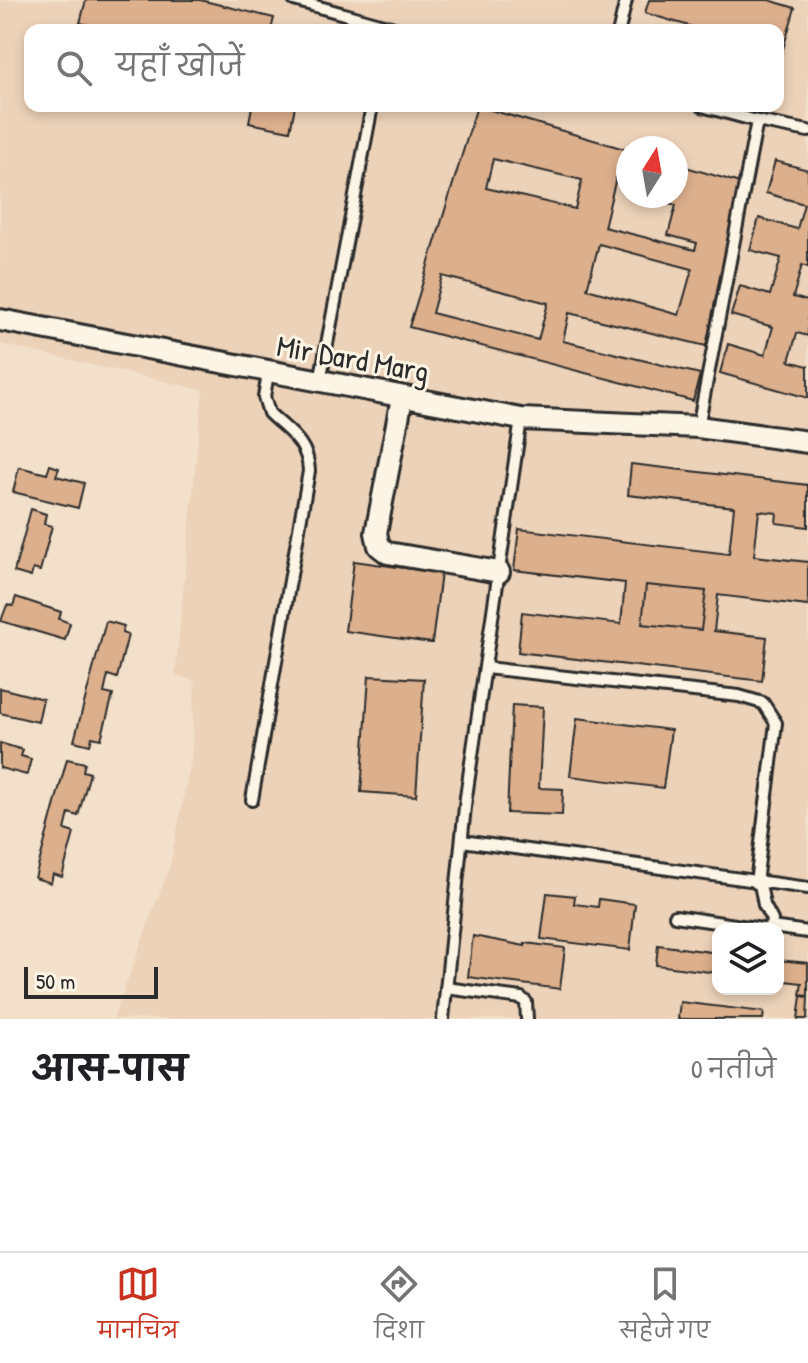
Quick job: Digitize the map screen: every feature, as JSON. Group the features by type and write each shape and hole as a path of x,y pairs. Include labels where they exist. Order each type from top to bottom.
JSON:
{"street":[{"name":"Mir Dard Marg","path":"1,326 521,419 698,427 808,442"},
{"path":"402,398 376,533 379,546 388,553 499,572"}],"lane":[{"path":"294,0 374,24"},
{"path":"343,14 347,0"},
{"path":"620,24 626,0"},
{"path":"319,383 371,112"},
{"path":"724,112 808,131"},
{"path":"698,427 757,121"},
{"path":"252,800 309,471 309,460 301,442 287,426 269,413 264,397 268,373"},
{"path":"443,1019 462,841 521,419"},
{"path":"486,668 739,696 763,703 776,723 758,884 772,920 770,923"},
{"path":"462,841 758,884 808,888"},
{"path":"675,916 728,923"},
{"path":"784,930 808,932"},
{"path":"446,988 521,998 526,1002 527,1019"}],"shaded area":[{"path":"0,0 808,0 808,1019 113,1019 170,865 191,760 195,681 175,675 203,390 0,344"}],"building":[{"path":"86,0 200,0 274,18 272,24 80,23"},
{"path":"649,0 769,0 795,8 784,46 784,24 683,24 645,13"},
{"path":"251,112 294,112 290,131 249,123"},
{"path":"475,112 498,112 616,147 616,178 604,227 695,250 697,243 668,235 675,208 688,208 688,168 740,183 706,346 569,313 563,341 700,374 693,401 409,327","holes":["493,159 582,180 575,209 486,188","599,244 692,269 679,315 587,289","442,276 548,303 538,340 432,313"]},
{"path":"775,161 808,170 808,267 802,265 793,297 808,301 808,336 797,333 789,361 808,366 808,398 720,373 728,344 765,355 773,327 731,315 740,286 770,295 781,258 750,250 759,218 797,229 804,204 766,193"},
{"path":"631,464 808,485 808,527 776,523 777,513 759,511 754,556 808,562 808,606 718,595 714,631 767,637 762,681 518,652 522,612 621,624 625,583 514,570 519,529 729,554 734,507 628,495"},
{"path":"50,465 59,468 56,476 84,483 78,508 13,492 19,467 47,474"},
{"path":"31,509 46,514 44,524 52,526 40,571 33,569 31,577 14,572"},
{"path":"354,561 441,573 432,643 345,631"},
{"path":"646,585 706,591 701,630 642,624"},
{"path":"16,597 61,612 59,619 70,623 65,640 1,621 7,605 13,606"},
{"path":"106,621 124,626 122,633 128,635 117,678 108,675 104,693 113,695 101,739 92,737 90,745 74,741"},
{"path":"369,676 424,679 416,796 361,792"},
{"path":"0,688 43,699 38,722 0,713"},
{"path":"512,705 543,707 539,788 563,789 562,815 507,813"},
{"path":"577,718 671,730 663,788 570,776"},
{"path":"0,743 23,750 21,756 31,759 27,775 0,768"},
{"path":"67,759 85,763 83,771 90,773 78,816 69,813 65,830 74,833 62,877 53,874 51,883 35,878"},
{"path":"547,893 575,896 574,904 598,907 599,899 635,904 630,950 541,939"},
{"path":"473,936 525,946 525,943 565,948 560,989 468,977"},
{"path":"658,945 712,952 712,972 656,965"},
{"path":"784,961 808,963 808,996 800,995 802,983 784,981"},
{"path":"801,996 808,997 807,1019 798,1019"},
{"path":"680,1002 764,1012 763,1019 678,1019"}]}
